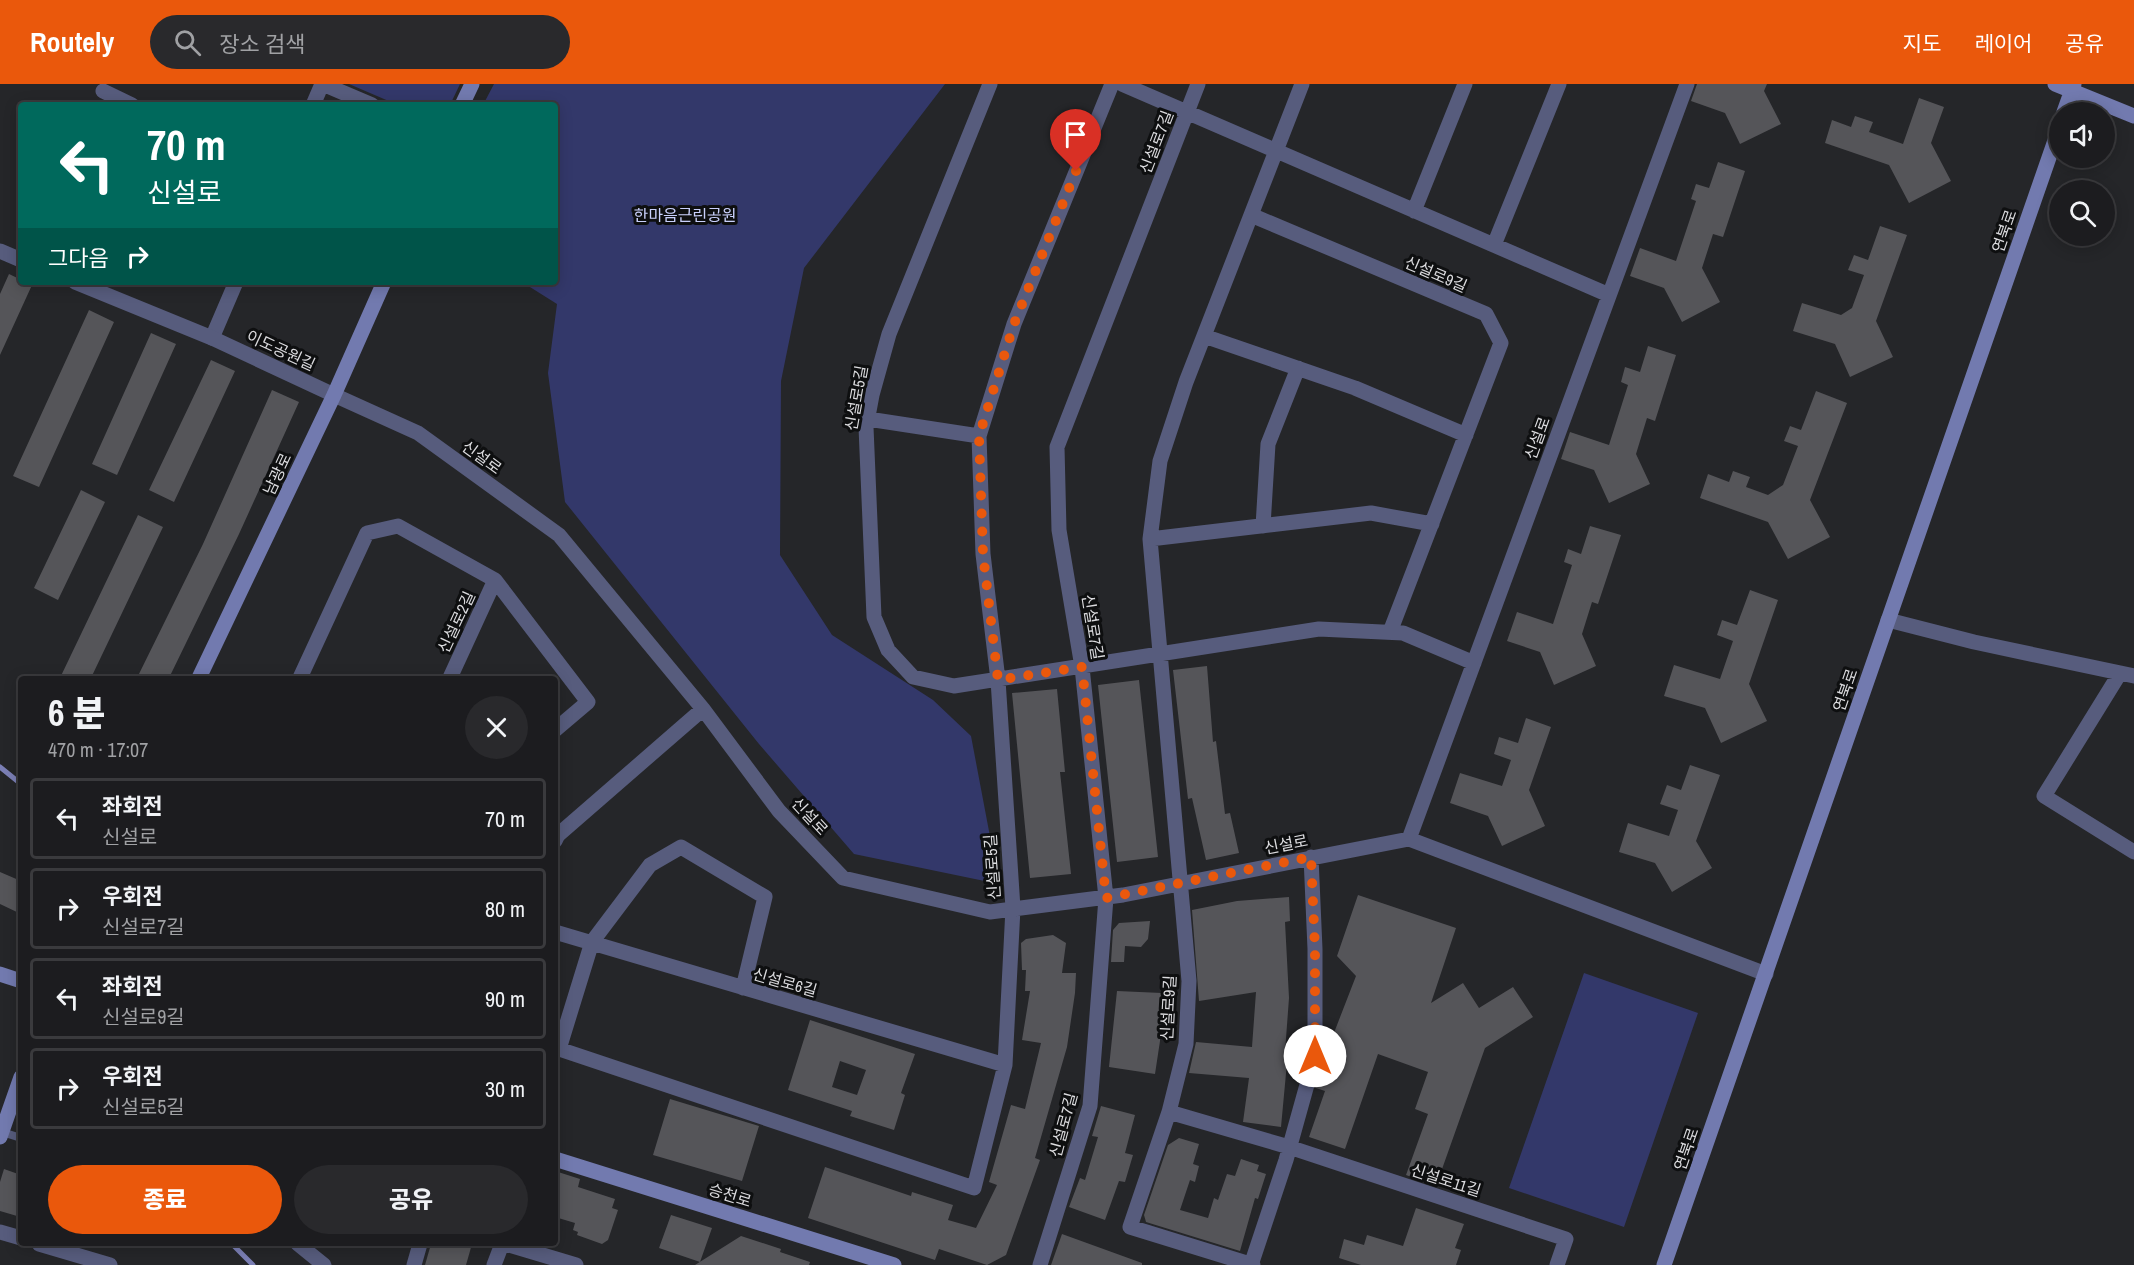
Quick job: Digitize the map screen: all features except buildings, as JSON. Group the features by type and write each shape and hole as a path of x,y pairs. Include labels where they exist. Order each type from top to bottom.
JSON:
{"main road":[{"path":"463,102 471,84"},
{"path":"2055,84 2073,88 2134,116"},
{"name":"연북로","path":"1664,1265 2049,158"},
{"name":"남광로","path":"200,676 334,395 383,285"},
{"path":"0,974 18,980"},
{"path":"1,1134 18,1086"},
{"name":"승천로","path":"558,1160 894,1265"}],"street":[{"path":"314,102 322,84 365,102"},
{"name":"신설로5길","path":"990,84 889,334 868,419 874,617 888,650 913,677 954,686 998,680"},
{"name":"신설로5길","path":"592,942 559,1049 974,1188 1005,1065 1013,908 998,680 983,554 979,436 1014,324 1112,84"},
{"path":"1122,84 1609,295"},
{"name":"신설로7길","path":"1040,1265 1090,1106 1106,898 1082,667 1059,530 1057,447 1198,84"},
{"name":"신설로9길","path":"1251,1265 1130,1227 1169,1112 1186,1044 1190,981 1150,539 1160,461 1204,336 1302,84"},
{"path":"1414,211 1466,84"},
{"path":"1494,245 1559,84"},
{"name":"신설로","path":"334,395 418,433 558,535 703,709 779,811 843,878 990,912 1106,898 1409,839 1687,84"},
{"path":"102,93 124,102"},
{"name":"신설로9길","path":"1251,215 1486,314 1501,343 1390,632"},
{"path":"0,251 18,259"},
{"name":"이도공원길","path":"82,285 212,338 334,395"},
{"path":"212,338 235,285"},
{"path":"1204,336 1355,388 1466,435"},
{"path":"1263,526 1268,444 1298,368"},
{"path":"868,419 979,436"},
{"path":"1150,539 1371,513 1432,524"},
{"path":"300,676 367,533 398,526 495,580 588,702 558,727"},
{"name":"신설로2길","path":"451,676 495,580"},
{"path":"1888,620 1974,642 2127,674 2044,796 2134,852"},
{"path":"998,680 1319,629 1403,633 1474,663"},
{"path":"558,835 703,709"},
{"path":"1409,839 1766,974"},
{"path":"592,942 650,865 681,847 765,897 743,988"},
{"path":"1251,1265 1315,1056 1315,949 1311,857"},
{"name":"신설로6길","path":"558,933 1005,1065"},
{"path":"1169,1112 1288,1147"},
{"name":"신설로11길","path":"1288,1147 1566,1239 1557,1265"},
{"path":"0,1232 18,1237"},
{"path":"46,1246 110,1265"},
{"path":"300,1246 324,1265"},
{"path":"414,1265 419,1246"},
{"path":"494,1265 503,1246"},
{"path":"511,1246 576,1265"}],"lane":[{"path":"1,1134 18,1137"}],"green space":[{"path":"349,84 460,84 451,102 391,102"},
{"name":"한마음근린공원","path":"494,84 945,84 804,268 781,381 780,555 832,635 933,700 971,736 999,884 854,854 759,744 565,502 548,373 557,304 527,285 558,285 558,102 485,102"},
{"path":"1584,973 1698,1013 1624,1227 1509,1188"}],"waterway":[{"path":"0,767 18,782"},
{"path":"234,1246 253,1265"}],"route":[{"path":"1076,171 1014,324 979,436 983,554 998,680 1082,667 1106,898 1311,857 1315,949 1315,1056"}]}
